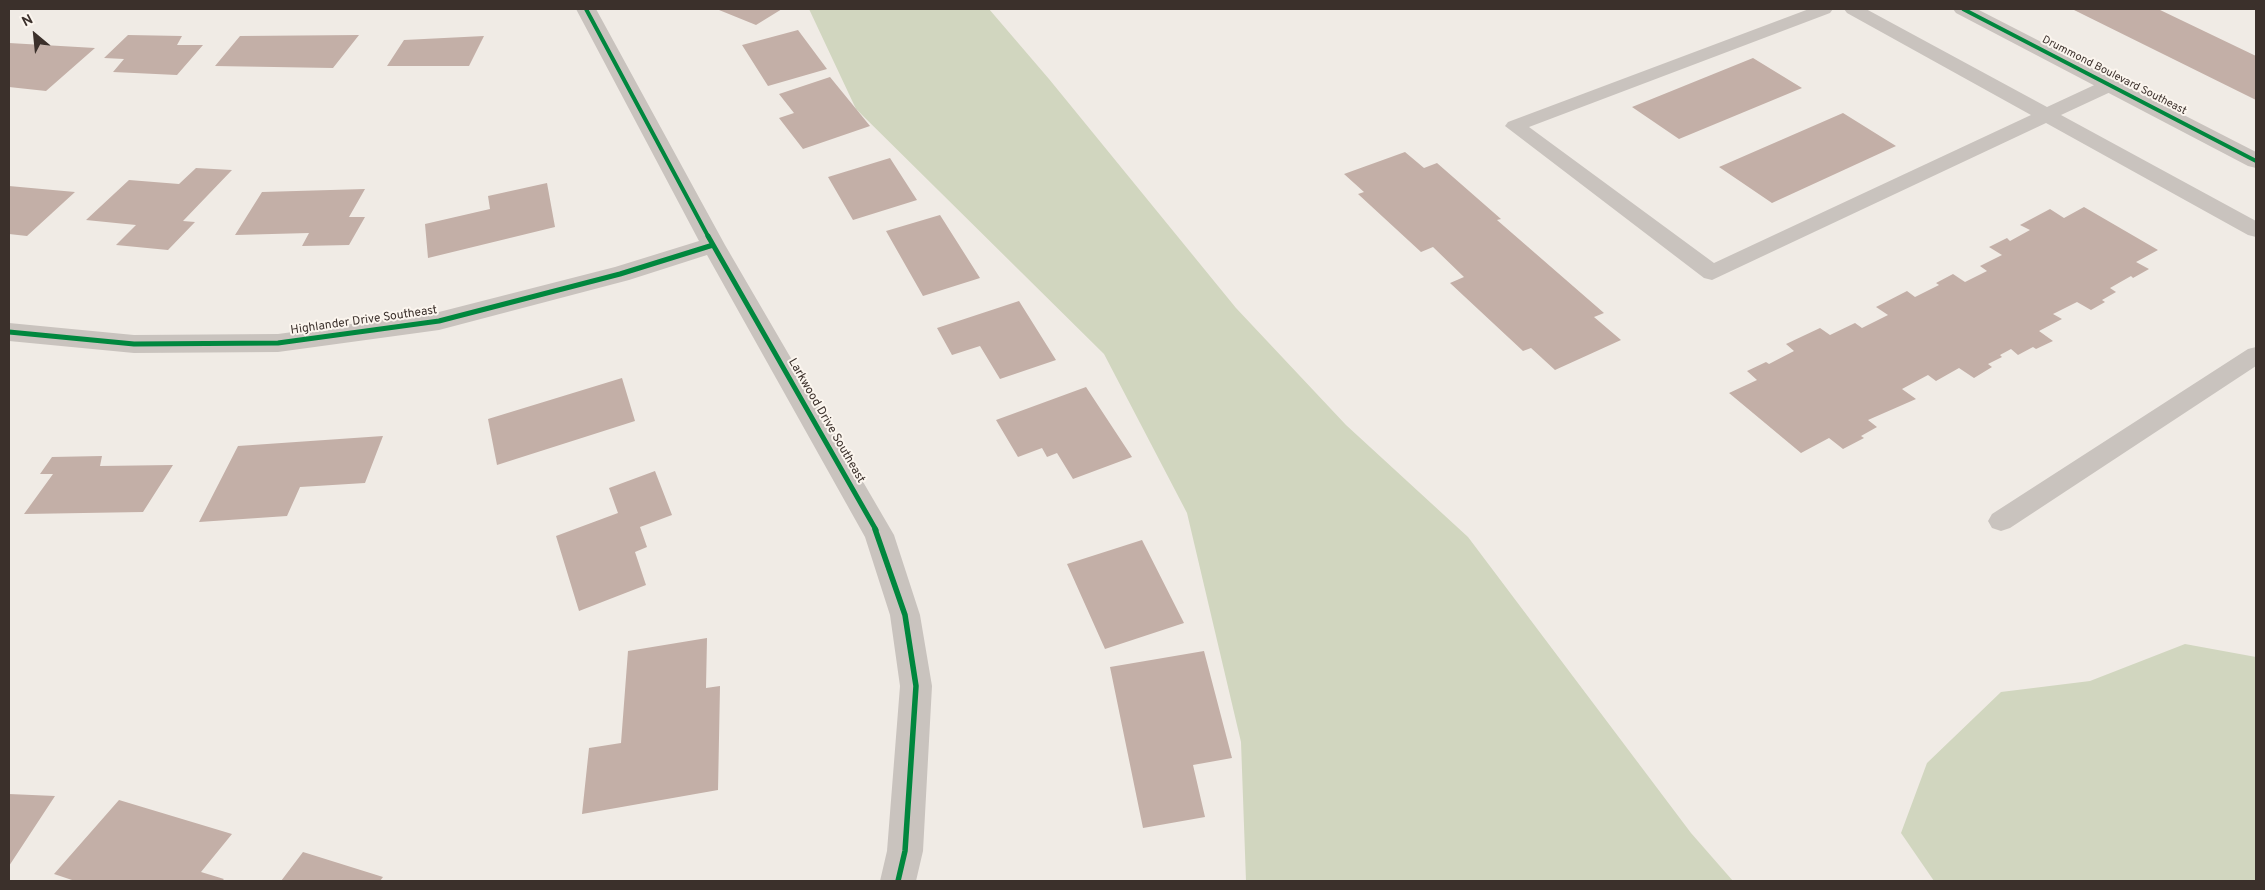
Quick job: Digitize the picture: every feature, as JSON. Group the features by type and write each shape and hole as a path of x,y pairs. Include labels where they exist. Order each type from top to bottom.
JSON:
{"street":[{"name":"Larkwood Drive Southeast","path":"586,9 713,245 879,535 905,615 916,686 905,851 898,881"},
{"name":"Drummond Boulevard Southeast","path":"1963,9 2256,162"},
{"name":"Highlander Drive Southeast","path":"9,332 134,344 278,343 439,322 620,274 713,245"}],"lane":[{"path":"1824,9 1514,126 1712,273 2110,85"},
{"path":"1853,9 2256,230"},
{"path":"2001,521 2256,355"}],"green space":[{"path":"809,9 989,9 1049,79 1236,308 1346,425 1468,537 1691,833 1733,881 1246,881 1241,742 1187,513 1104,354 856,109"},
{"path":"2185,644 2256,657 2256,881 1934,881 1901,833 1927,763 2001,692 2090,681"}],"building":[{"path":"782,9 756,25 719,10"},
{"path":"2072,9 2158,9 2256,56 2256,100"},
{"path":"798,30 827,69 768,86 742,45"},
{"path":"128,35 182,36 177,45 203,45 177,75 113,72 124,59 104,58"},
{"path":"359,35 333,68 215,66 240,36"},
{"path":"484,36 469,66 387,66 404,40"},
{"path":"9,43 95,48 46,91 9,87"},
{"path":"1753,58 1802,88 1679,139 1632,107"},
{"path":"830,77 870,126 803,149 779,118 794,113 779,94"},
{"path":"1843,113 1896,146 1772,203 1719,167"},
{"path":"1405,152 1424,168 1437,163 1501,219 1497,220 1604,313 1594,317 1621,340 1555,370 1531,348 1523,351 1450,283 1464,277 1433,247 1421,252 1358,194 1364,192 1344,174"},
{"path":"890,158 917,200 853,220 828,177"},
{"path":"196,168 232,170 183,221 195,222 168,250 116,245 136,225 86,220 129,180 179,184"},
{"path":"547,183 555,227 428,258 425,224 490,209 488,196"},
{"path":"9,186 75,192 27,236 9,234"},
{"path":"365,189 349,217 365,217 349,245 302,246 309,233 235,235 262,192"},
{"path":"2084,207 2158,250 2136,262 2149,269 2133,278 2131,276 2110,288 2116,292 2102,300 2105,302 2091,310 2077,302 2053,314 2062,319 2039,331 2053,341 2036,349 2033,347 2018,355 2011,349 2000,355 2002,357 1988,364 1992,367 1974,378 1959,368 1936,381 1928,375 1902,389 1916,399 1868,420 1877,427 1861,436 1864,438 1843,449 1829,438 1801,453 1729,393 1757,380 1747,371 1766,362 1769,364 1794,351 1786,344 1820,328 1830,335 1855,323 1862,328 1888,315 1876,307 1907,291 1915,297 1939,285 1936,283 1953,274 1965,282 1987,271 1980,266 2002,255 1989,247 2007,238 2010,241 2030,230 2020,225 2050,209 2064,218"},
{"path":"940,215 980,278 923,296 886,231"},
{"path":"1019,301 1056,360 1000,379 980,346 952,355 937,328"},
{"path":"622,378 635,421 497,465 488,419"},
{"path":"1086,387 1132,457 1073,479 1057,453 1047,457 1042,448 1018,457 996,420"},
{"path":"383,436 365,483 300,487 287,516 199,522 238,446"},
{"path":"102,456 100,466 173,465 143,512 24,514 53,474 40,474 52,457"},
{"path":"655,471 672,515 640,527 647,547 635,552 646,585 579,611 556,536 618,513 609,488"},
{"path":"1142,540 1184,623 1105,649 1067,564"},
{"path":"707,638 706,688 720,686 718,790 582,814 589,748 621,743 628,651"},
{"path":"1204,651 1232,758 1193,765 1205,817 1143,828 1110,667"},
{"path":"9,794 55,796 9,866"},
{"path":"119,800 232,834 201,872 224,879 222,881 75,881 54,874"},
{"path":"303,852 383,877 380,881 281,881"}],"cycle path":[{"path":"586,9 713,245 879,535 905,615 916,686 905,851 898,881"},
{"path":"1963,9 2256,161"},
{"path":"9,332 134,344 278,343 439,321 620,274 713,245"}]}
